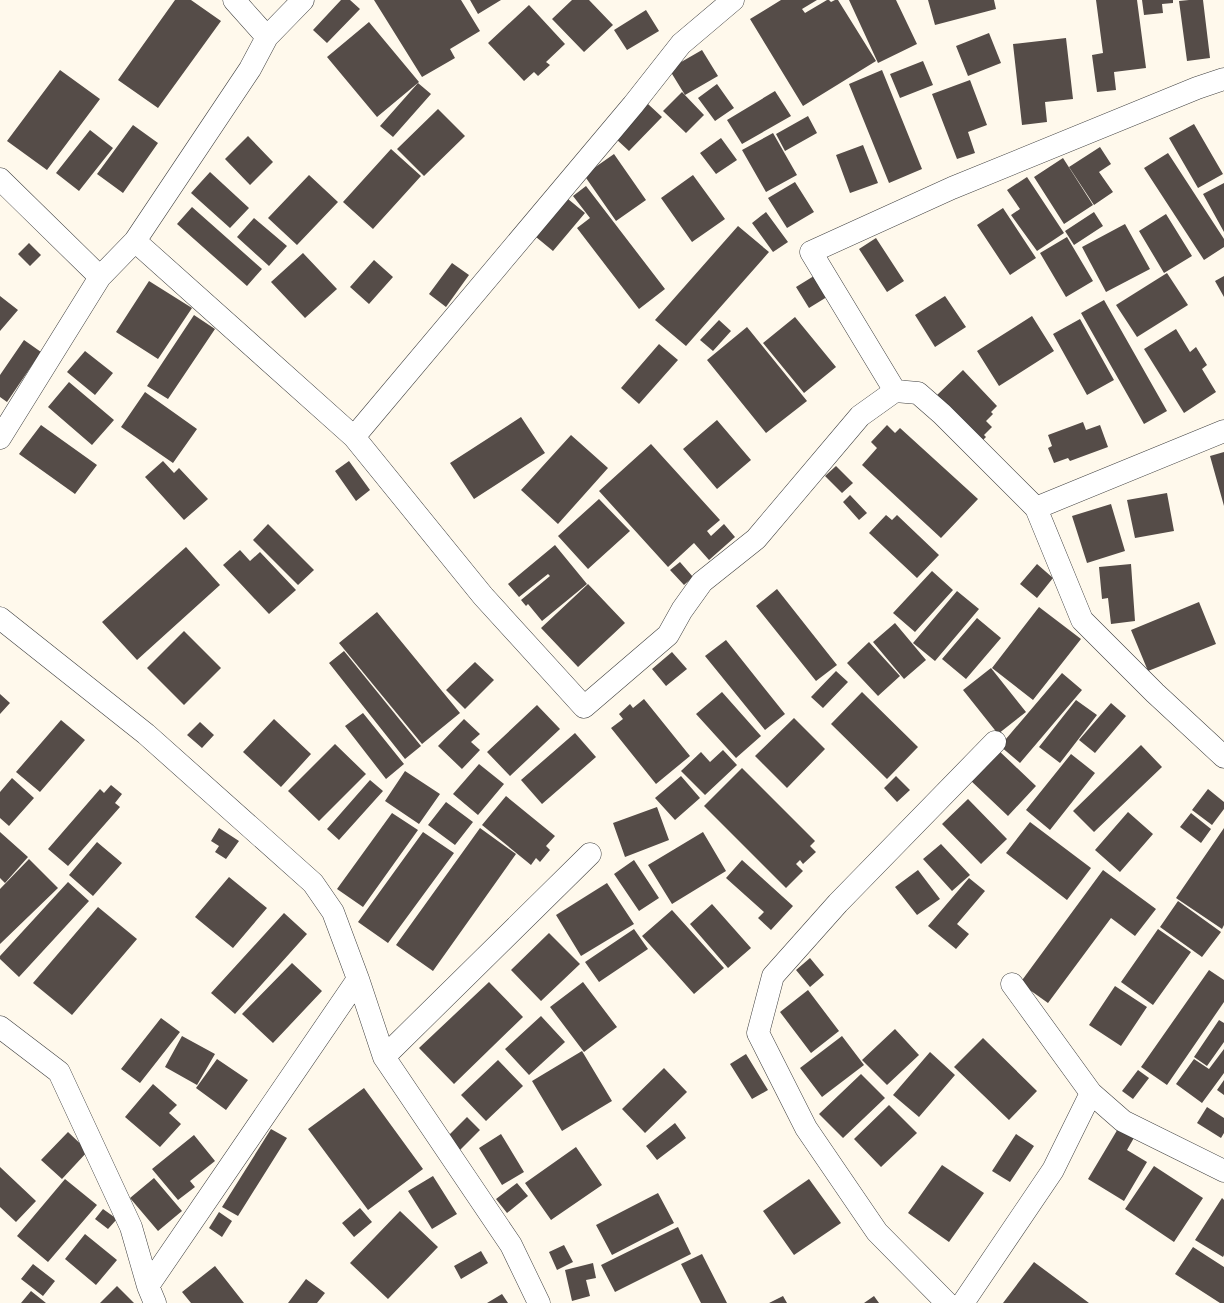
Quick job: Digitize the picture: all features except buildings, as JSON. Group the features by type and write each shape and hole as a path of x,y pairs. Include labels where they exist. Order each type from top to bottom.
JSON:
{"street":[{"path":"234,0 267,37"},
{"path":"0,438 100,277 135,241 250,70 267,37 302,0"},
{"path":"354,437 633,105 681,44 733,0"},
{"path":"895,391 811,252 952,188 1197,88 1224,80"},
{"path":"0,179 100,277"},
{"path":"135,241 354,437 483,596 584,707 668,635 682,610 702,582 756,539 860,416 895,391 918,393 942,414 1036,508 1082,620 1155,693 1224,757"},
{"path":"1036,508 1224,431"},
{"path":"0,618 146,734 313,883 333,912 358,979 384,1057 512,1245 539,1303"},
{"path":"947,1303 877,1232 806,1128 758,1033 773,976 838,903 995,742"},
{"path":"384,1057 590,854"},
{"path":"151,1295 358,979"},
{"path":"1012,984 1091,1093 1123,1121 1224,1172"},
{"path":"0,1027 59,1072 131,1227 151,1295"},
{"path":"963,1303 1053,1170 1091,1093"}]}
